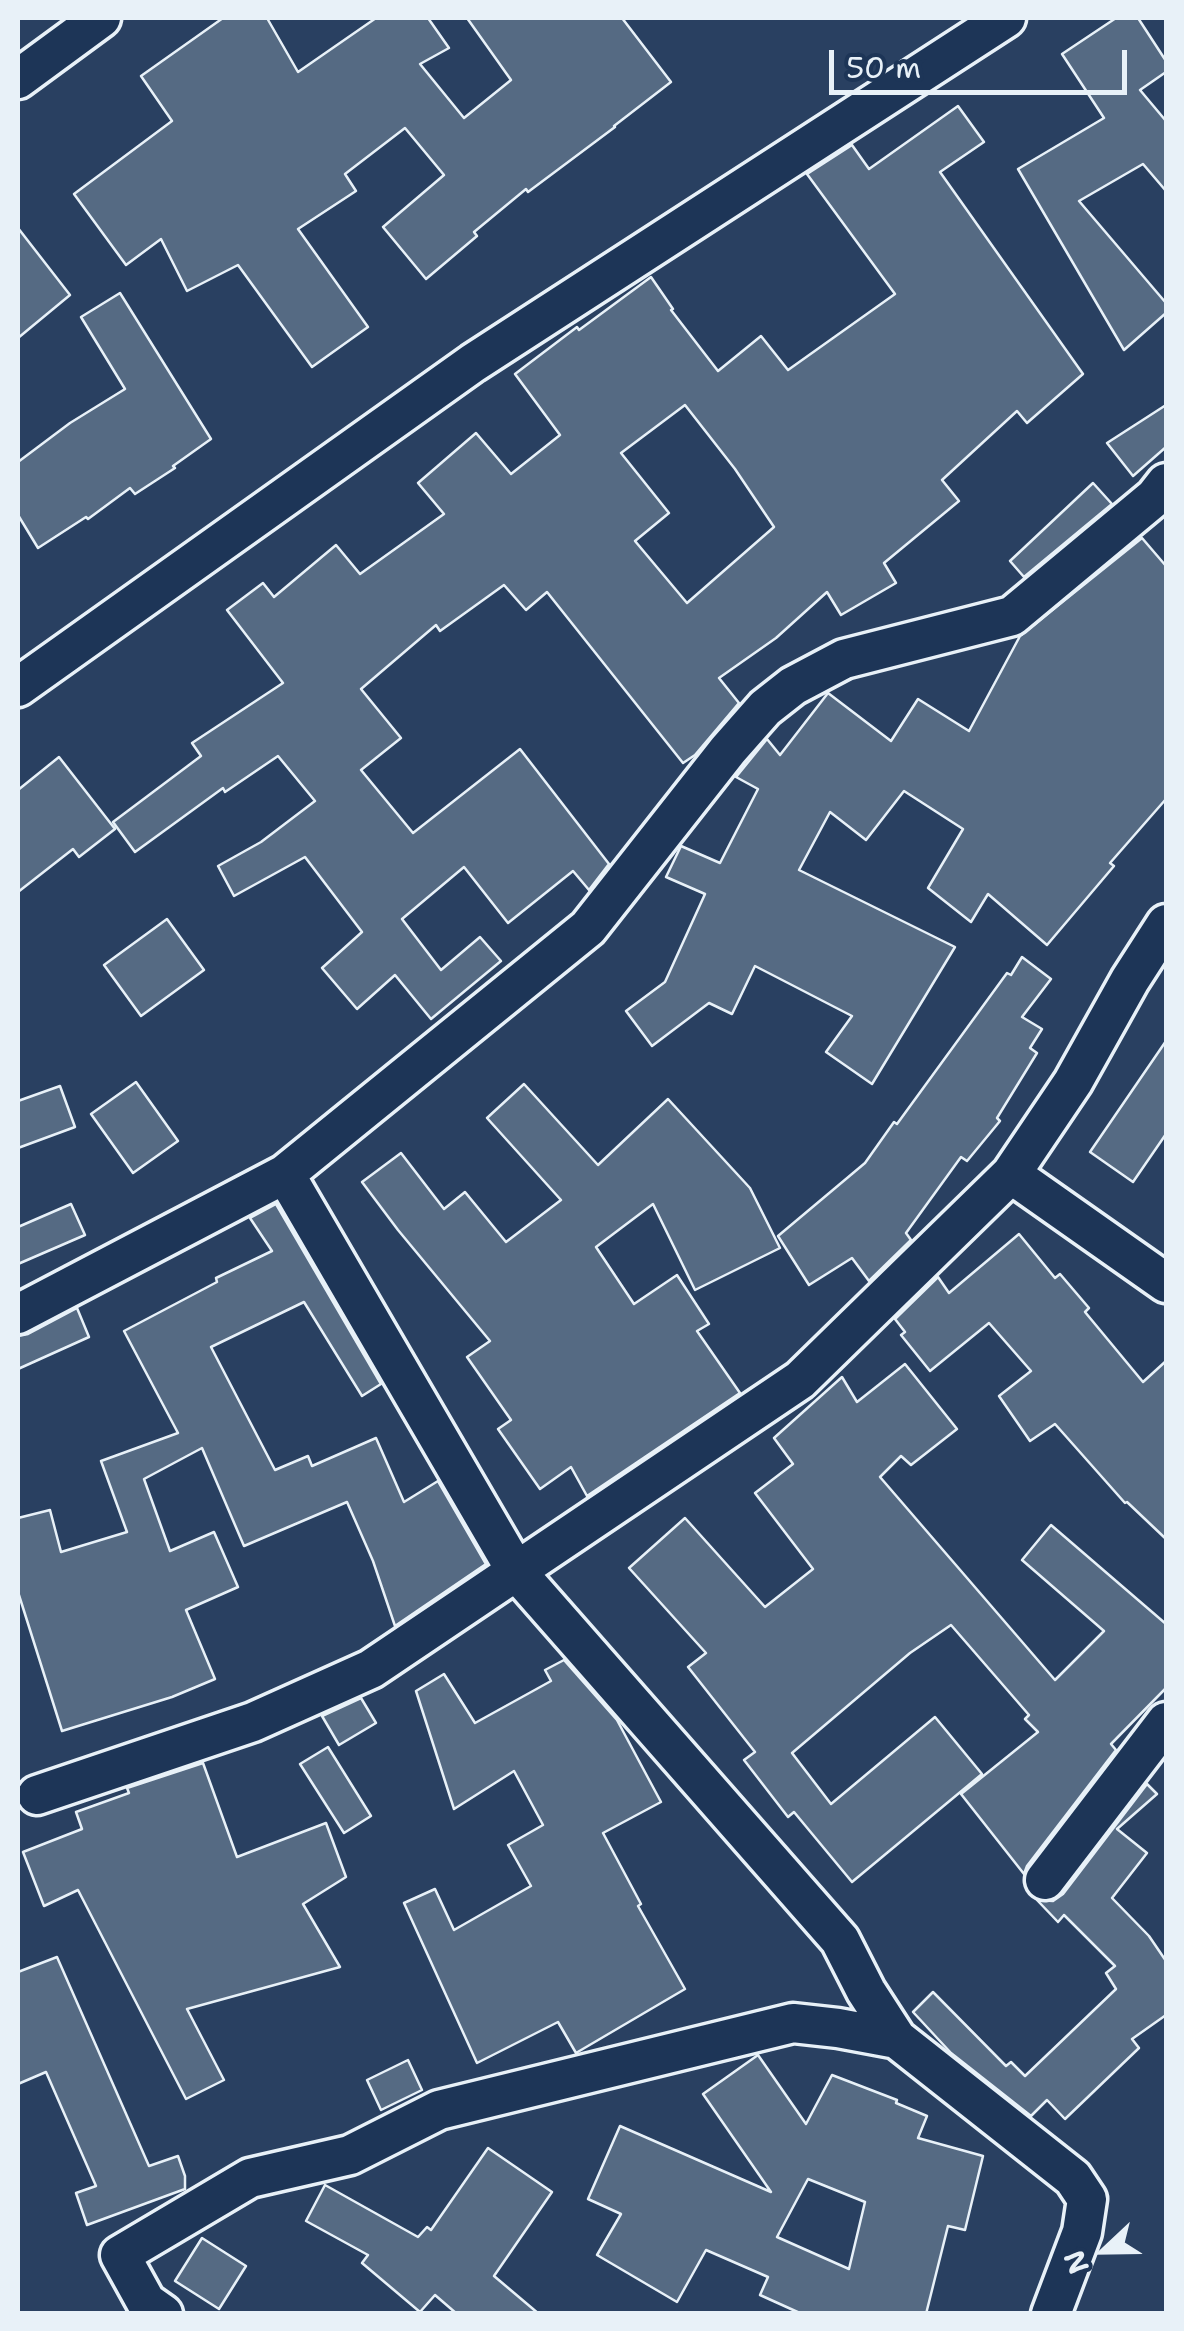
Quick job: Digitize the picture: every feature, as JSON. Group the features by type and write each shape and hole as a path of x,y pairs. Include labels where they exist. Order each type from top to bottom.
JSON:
{"street":[{"path":"18,79 101,18"},
{"path":"18,687 473,363 1006,18"},
{"path":"18,1314 284,1174 588,928 728,750 764,708 793,686 844,658 1012,616 1155,497 1166,482"},
{"path":"37,1795 252,1722 371,1669 800,1380 1011,1174 1073,1082 1166,924"},
{"path":"284,1174 516,1570 840,1940 866,1991 897,2038 1073,2178 1088,2200 1082,2232 1051,2314"},
{"path":"1011,1174 1166,1283"},
{"path":"1046,1880 1166,1722"},
{"path":"163,2314 146,2302 120,2255 250,2178 350,2155 439,2110 793,2023 897,2038"}],"building":[{"path":"223,18 267,18 298,72 376,18 428,18 449,48 420,64 464,118 511,80 467,18 622,18 671,82 528,192 526,189 426,279 383,227 444,175 405,128 345,174 356,191 298,229 368,327 312,367 238,265 187,291 161,239 126,265 74,194 172,121 141,76"},
{"path":"1116,18 1138,18 1166,61 1166,72 1140,90 1166,121 1166,191 1143,164 1079,201 1166,303 1166,313 1124,350 1018,169 1104,118 1062,54"},
{"path":"958,106 984,142 940,172 1083,374 1027,423 1017,411 942,480 959,501 884,563 896,583 841,615 827,592 776,638 719,678 739,703 695,755 683,763 547,592 526,610 504,585 440,631 436,625 361,689 401,738 361,770 413,833 520,749 609,864 589,890 573,871 508,923 464,867 402,919 441,970 480,937 501,961 431,1019 395,975 357,1009 322,968 362,932 305,857 234,896 218,866 261,842 315,801 278,756 225,792 223,788 135,852 113,822 201,756 192,743 283,683 227,610 263,583 274,597 336,545 360,574 444,514 418,483 476,433 511,474 560,435 515,374 651,277 718,371 761,336 788,370 895,294 807,174 852,145 869,169","holes":["685,405 774,527 687,603 635,541 669,513 621,453"]},
{"path":"18,228 70,295 18,338"},
{"path":"120,293 211,439 135,494 130,488 88,519 38,548 18,515 18,462 125,389 81,317"},
{"path":"1166,405 1166,447 1133,476 1107,443"},
{"path":"1093,483 1112,504 1024,577 1010,561"},
{"path":"1142,538 1166,566 1166,799 1047,945 988,894 971,922 928,888 963,829 904,791 866,840 830,812 799,870 955,947 872,1084 826,1052 852,1016 755,966 732,1014 709,1003 652,1046 626,1011 665,982 705,894 666,877 681,846 720,863 758,789 736,777 767,739 780,755 828,693 891,741 918,699 969,731 1020,636"},
{"path":"59,757 115,829 79,857 73,849 18,892 18,790"},
{"path":"167,919 204,970 141,1016 104,965"},
{"path":"1022,957 1051,979 1022,1017 1042,1029 1030,1048 1037,1053 997,1118 1000,1121 967,1161 961,1157 906,1233 911,1240 869,1281 852,1258 809,1285 778,1236 865,1163"},
{"path":"1166,1041 1166,1134 1133,1182 1090,1152"},
{"path":"136,1082 178,1141 133,1173 91,1114"},
{"path":"524,1084 598,1165 668,1099 750,1188 780,1248 695,1290 653,1204 596,1247 634,1304 677,1275 709,1324 697,1331 740,1393 587,1496 571,1467 540,1489 498,1429 511,1420 467,1357 490,1341 362,1182 401,1153 444,1209 465,1192 506,1242 561,1200 487,1118"},
{"path":"60,1086 75,1127 18,1148 18,1101"},
{"path":"71,1204 85,1235 18,1264 18,1227"},
{"path":"276,1204 381,1384 362,1396 304,1302 211,1347 275,1470 308,1456 312,1466 376,1438 404,1502 438,1481 486,1564 395,1626 347,1502 244,1546 202,1448 144,1479 170,1551 214,1532 238,1587 186,1610 215,1679 172,1697 62,1731 18,1592 18,1518 50,1510 61,1552 127,1532 101,1461 178,1433 124,1331 272,1251 250,1218"},
{"path":"1019,1234 1055,1278 1060,1274 1089,1308 1085,1312 1143,1382 1166,1361 1166,1539 1125,1503 1055,1424 1030,1441 999,1396 1031,1371 989,1323 930,1371 901,1335 905,1332 895,1319 938,1277 949,1293"},
{"path":"77,1308 89,1337 18,1369 18,1336"},
{"path":"905,1364 957,1429 911,1465 901,1456 880,1477 1055,1680 1104,1631 1022,1560 1051,1525 1166,1624 1166,1688 1111,1744 1116,1750 1024,1874 961,1794 1038,1732 1025,1719 1029,1715 951,1625 910,1653 792,1753 831,1804 935,1717 982,1774 852,1882 794,1812 788,1817 744,1760 755,1752 688,1667 706,1653 629,1568 685,1518 765,1607 813,1569 755,1493 793,1464 774,1438 842,1377 857,1402"},
{"path":"564,1660 617,1720 661,1802 603,1833 685,1989 576,2053 558,2022 477,2063 404,1903 435,1889 454,1930 531,1886 508,1845 543,1825 514,1771 454,1809 416,1691 444,1674 475,1723 551,1681 545,1670"},
{"path":"361,1698 376,1723 339,1745 322,1716"},
{"path":"328,1747 371,1816 344,1833 300,1764"},
{"path":"203,1763 237,1857 326,1823 346,1877 303,1904 340,1967 187,2009 224,2080 186,2099 78,1890 44,1906 23,1852 82,1829 76,1812 129,1793 127,1788"},
{"path":"1147,1784 1157,1794 1117,1829 1147,1853 1112,1898 1149,1936 1166,1961 1166,2015 1132,2039 1139,2048 1065,2119 1047,2100 1031,2116 951,2053 913,2012 933,1992 1006,2066 1011,2062 1025,2076 1116,1989 1106,1973 1115,1966 1064,1915 1058,1922 1037,1900 1053,1901 1063,1894"},
{"path":"57,1957 149,2166 178,2156 185,2176 185,2189 87,2225 76,2193 96,2186 46,2072 18,2084 18,1972"},
{"path":"758,2055 806,2124 832,2075 927,2116 918,2138 983,2156 965,2230 948,2226 926,2314 802,2314 760,2295 768,2277 706,2250 677,2302 597,2255 621,2214 588,2199 620,2126 771,2192 703,2094","holes":["808,2179 865,2202 849,2269 777,2237"]},
{"path":"408,2060 422,2090 381,2110 367,2080"},
{"path":"488,2148 552,2192 494,2276 539,2314 457,2314 435,2295 420,2312 362,2263 368,2255 306,2221 325,2185 418,2237 427,2227 431,2230"},
{"path":"202,2238 246,2266 219,2309 175,2281"}]}
